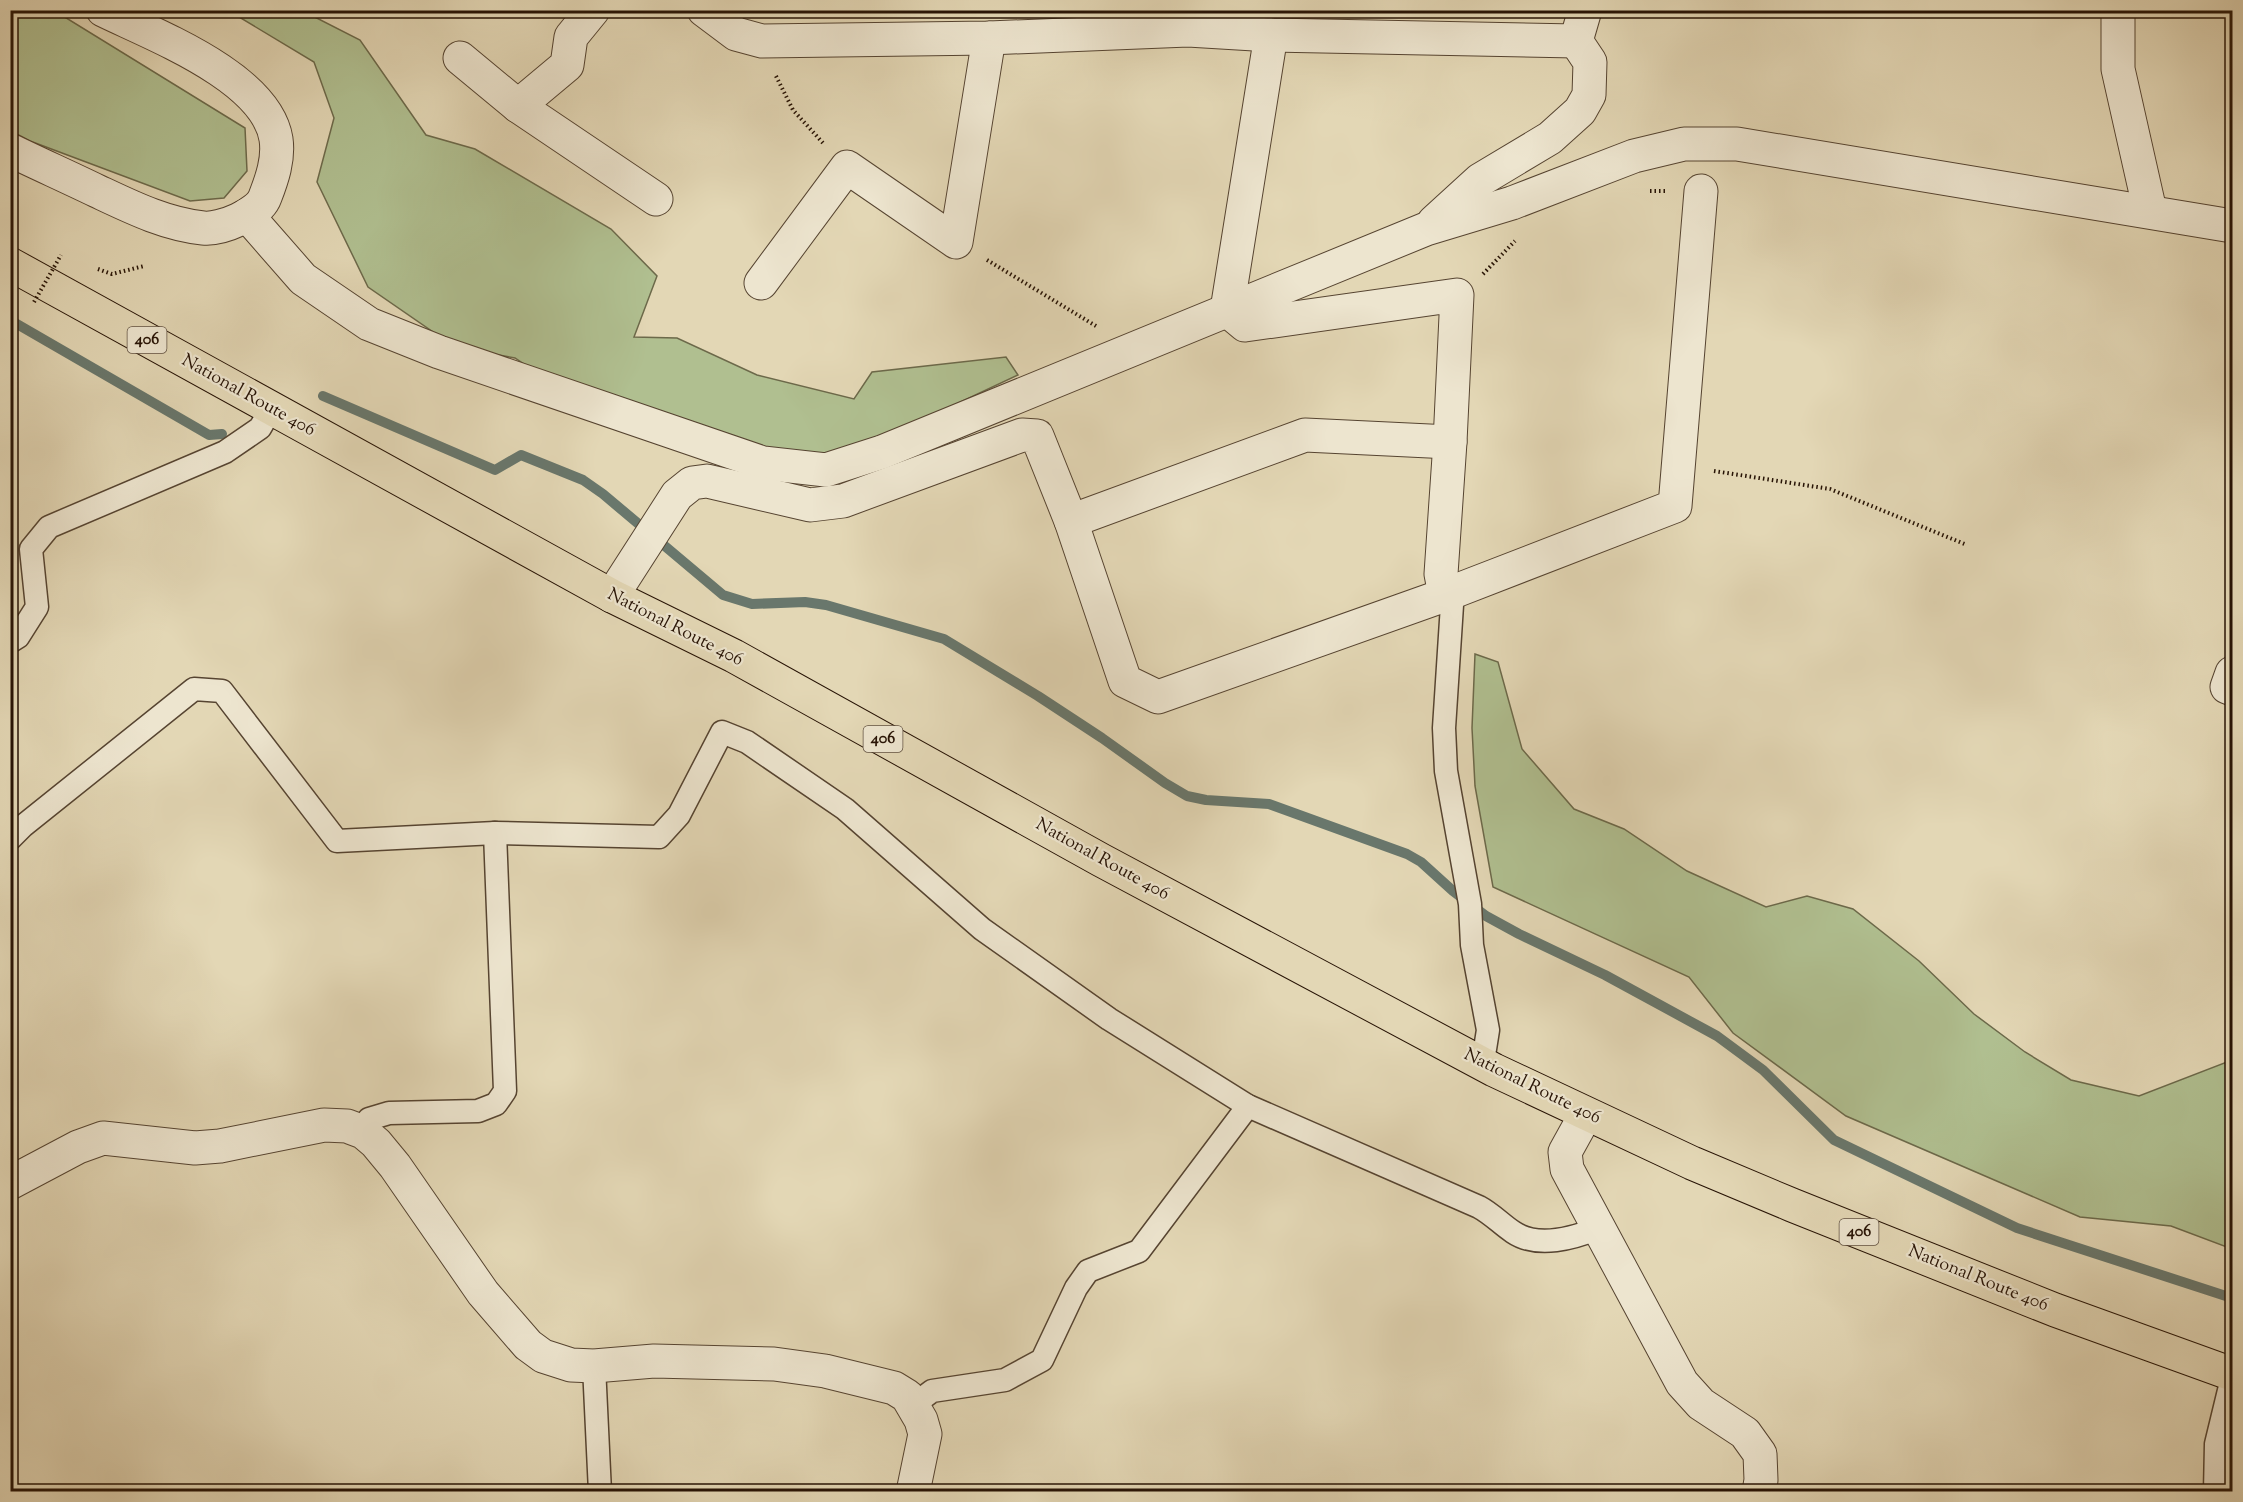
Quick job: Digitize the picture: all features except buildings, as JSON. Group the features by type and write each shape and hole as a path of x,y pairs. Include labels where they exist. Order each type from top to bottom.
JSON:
{"highway":[{"name":"National Route 406","path":"10,264 612,596 734,656 1101,860 1479,1062 1692,1163 1792,1205 2055,1310 2232,1376"}],"street":[{"path":"10,150 143,213 174,224 206,228 227,224 247,215 263,202 275,169 276,139 265,111 238,83 205,61 103,10"},
{"path":"518,106 567,65 571,37 593,10"},
{"path":"704,10 736,34 762,41 989,38 1189,20 1271,35 1580,26 1590,62 1589,95 1580,111 1550,138 1480,180 1426,229"},
{"path":"2118,10 2118,69 2150,211"},
{"path":"1227,310 1271,35"},
{"path":"761,283 847,167 957,242 989,38"},
{"path":"460,58 518,106 656,199"},
{"path":"247,215 303,279 369,324 439,352 763,464 826,470 882,452 1426,229 1512,203 1634,156 1684,144 1737,144 2232,226"},
{"path":"612,596 677,495 692,483 707,481 810,505 843,501 1022,435 1037,436 1071,521 1125,681 1158,697 1445,595 1675,506 1701,191"},
{"path":"1227,310 1245,325 1457,295 1441,574 1445,595"},
{"path":"1071,521 1305,435 1450,442"},
{"path":"2232,673 2227,687 2232,689"},
{"path":"1586,1114 1565,1152 1567,1169 1682,1383 1701,1404 1746,1433 1760,1454 1759,1491"},
{"path":"10,1184 78,1147 103,1138 195,1148 220,1146 324,1125 347,1126 363,1132 389,1158 483,1293 528,1345 543,1356 571,1365 594,1366 654,1361 774,1364 825,1371 894,1388 907,1396 921,1420 925,1434 913,1491"}],"lane":[{"path":"10,642 18,637 37,607 31,549 49,527 225,452 260,428 271,409"},
{"path":"1445,595 1452,605 1444,728 1446,771 1470,904 1472,945 1488,1030 1485,1049 1479,1062"},
{"path":"10,839 23,826 194,689 222,691 337,841 495,834 658,837 679,815 722,732 747,742 845,809 982,929 1109,1019 1248,1106 1479,1207 1497,1217 1514,1233 1530,1239 1556,1240 1578,1236 1599,1228"},
{"path":"363,1132 369,1119 389,1113 478,1112 496,1104 505,1091 495,834"},
{"path":"912,1406 932,1391 1005,1380 1042,1360 1076,1288 1088,1271 1139,1251 1248,1106"},
{"path":"594,1366 600,1491"},
{"path":"2215,1491 2216,1444 2232,1376"}],"path":[{"path":"762,41 776,77 793,110 814,135 847,167"},
{"path":"957,242 1133,348"},
{"path":"34,302 61,255"},
{"path":"112,274 144,266"},
{"path":"1677,466 1830,489 1967,545"}],"green space":[{"path":"10,11 55,11 245,128 247,171 224,198 190,201 30,141 11,131"},
{"path":"229,11 303,11 360,40 426,135 475,149 611,229 657,276 634,337 677,338 757,375 854,399 872,372 1006,357 1018,375 848,455 784,462 574,398 515,358 455,347 368,287 317,182 334,118 314,62"},
{"path":"1475,654 1498,662 1522,749 1574,809 1624,829 1687,871 1766,907 1807,896 1853,909 1919,961 1974,1014 2025,1052 2071,1080 2139,1096 2232,1060 2232,1249 2171,1226 2080,1217 1846,1116 1733,1033 1689,977 1493,887 1475,786 1472,728"}],"waterway":[{"path":"10,320 209,435 222,434"},
{"path":"323,396 495,470 521,455 583,480 603,494 723,595 752,604 805,602 826,605 944,639 1038,696 1187,796 1206,800 1269,804 1407,854 1421,862 1453,891 1486,916 1605,975 1717,1036 1763,1070 1834,1140 2017,1228 2232,1298"}]}
